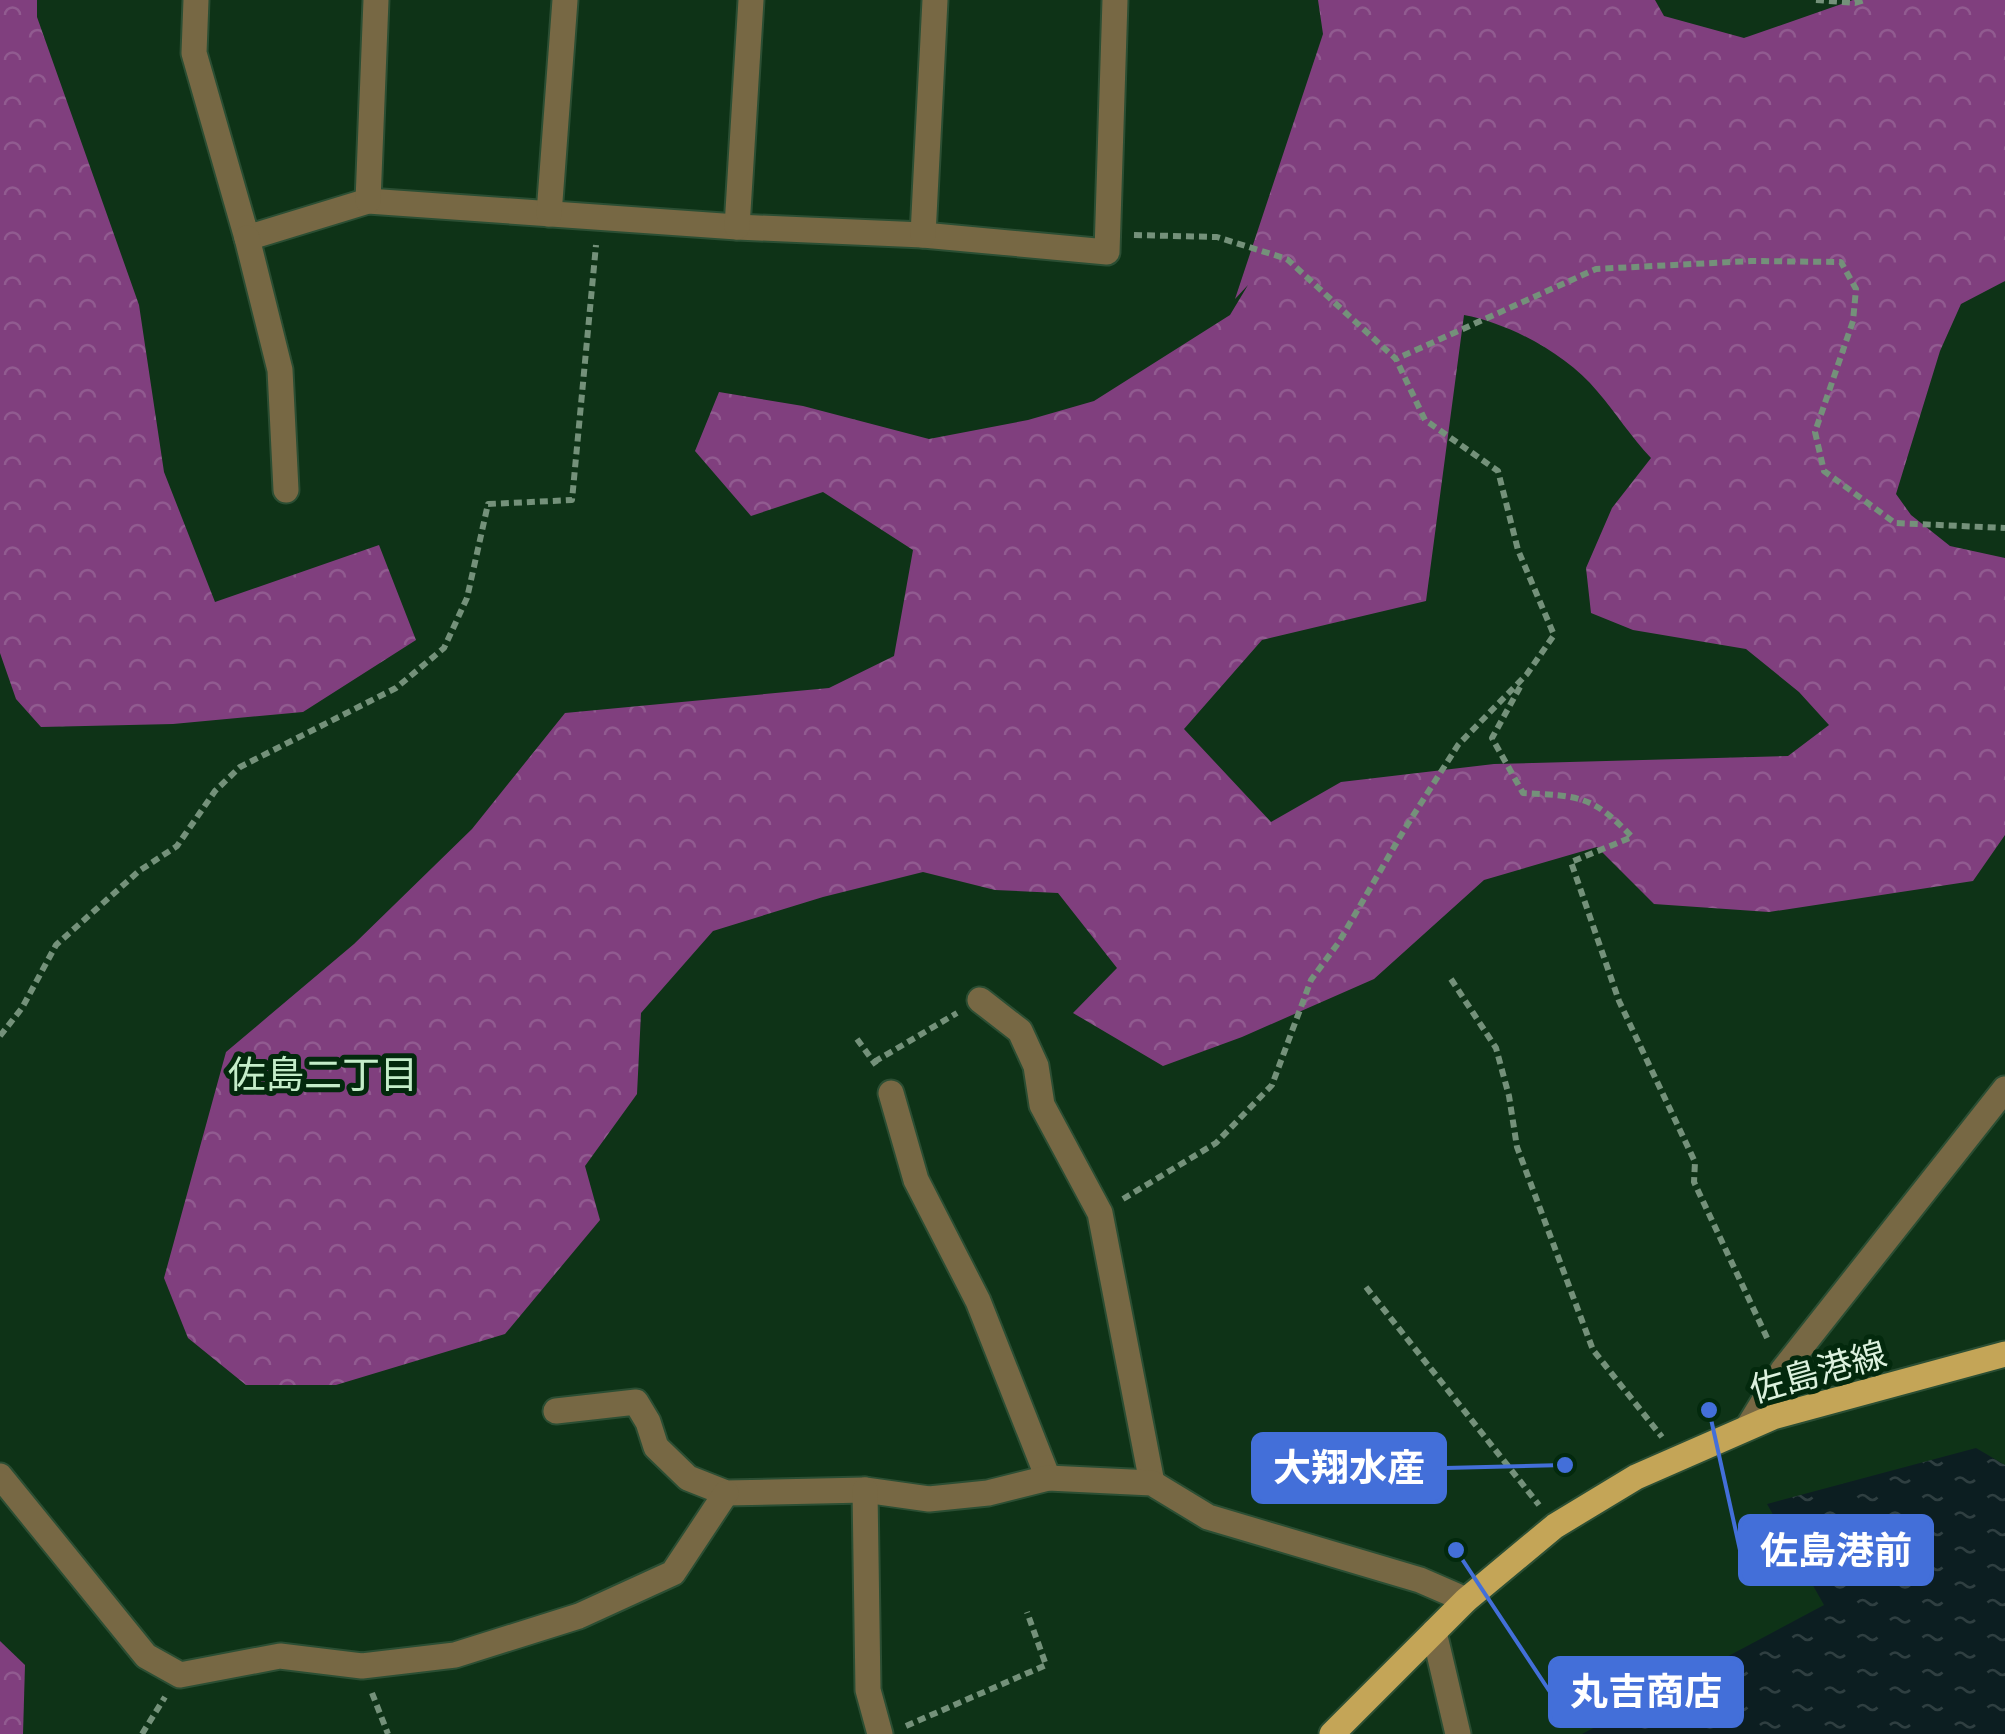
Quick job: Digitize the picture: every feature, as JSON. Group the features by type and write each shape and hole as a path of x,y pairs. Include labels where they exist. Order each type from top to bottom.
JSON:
{"main road":[{"name":"佐島港線","path":"1332,1734 1466,1600 1555,1526 1636,1476 1773,1417 2005,1354"}],"street":[{"path":"196,0 194,53 280,370 286,490"},
{"path":"368,202 376,0"},
{"path":"550,214 565,0"},
{"path":"737,227 751,0"},
{"path":"923,235 935,0"},
{"path":"246,238 368,202 737,227 923,235 1107,252 1115,0"},
{"path":"980,1000 1020,1030 1036,1066 1042,1105 1100,1213 1152,1483"},
{"path":"1748,1427 1783,1370 2005,1089"},
{"path":"891,1093 916,1180 978,1300 1048,1478"},
{"path":"556,1411 636,1402 656,1447 688,1478 726,1493 865,1490 929,1500 1048,1478 1152,1483 1208,1516 1420,1580 1466,1600"},
{"path":"0,1476 146,1656 180,1674 280,1656 362,1666 455,1655 578,1616 674,1573 726,1493"},
{"path":"865,1490 868,1690 892,1730"},
{"path":"1434,1632 1458,1734"}],"path":[{"path":"1816,0 1866,0"},
{"path":"0,1036 22,1008 56,945 139,871 176,846 215,791 240,767 396,688 444,648 467,598 488,504 572,500 599,217"},
{"path":"1108,234 1218,238 1286,259 1396,359 1424,420 1498,471 1518,550 1554,634 1492,738 1523,792 1578,796 1606,811 1632,837 1571,862 1618,1001 1695,1162 1694,1182 1783,1370"},
{"path":"1396,359 1596,268 1841,262 1856,288 1853,321 1815,432 1824,471 1895,523 2005,528"},
{"path":"1100,1213 1216,1143 1272,1085 1311,980 1339,942 1404,830 1458,745 1527,674"},
{"path":"1451,979 1496,1048 1517,1147 1593,1350 1678,1458"},
{"path":"874,1062 980,1000"},
{"path":"1366,1287 1555,1526"},
{"path":"892,1730 1046,1665 1026,1612"},
{"path":"362,1666 388,1734"},
{"path":"142,1734 180,1674"}],"green space":[{"path":"0,0 37,0 37,17 139,305 164,472 215,602 379,545 416,640 303,712 173,724 41,727 16,699 0,653"},
{"path":"1318,0 1655,0 1664,16 1744,38 1853,0 2005,0 2005,281 1961,304 1940,351 1896,494 1911,515 1950,546 2005,558 2005,835 1973,881 1769,912 1654,904 1597,847 1484,880 1374,979 1242,1037 1163,1066 1073,1013 1117,968 1058,893 995,890 923,872 823,897 713,931 641,1013 637,1094 585,1166 600,1220 505,1334 336,1385 246,1385 188,1338 164,1278 226,1052 354,944 472,829 565,713 829,688 894,656 913,550 823,492 751,516 695,451 719,392 803,406 929,439 1028,420 1094,401 1230,315 1248,285 1235,299 1323,34","holes":["1464,315 1536,342 1570,365 1597,391 1651,458 1612,508 1586,568 1591,613 1633,630 1746,649 1799,692 1829,725 1788,756 1494,764 1341,782 1271,822 1184,729 1262,640 1426,601"]},
{"path":"0,1641 25,1665 23,1734 0,1734"}],"water":[{"path":"1976,1448 2005,1465 2005,1734 1582,1734 1824,1605 1767,1504"}],"place":[{"name":"佐島港前","path":"1709,1410"},
{"name":"大翔水産","path":"1565,1465"},
{"name":"丸吉商店","path":"1456,1550"}],"district":[{"name":"佐島二丁目","path":"323,1075"}]}
